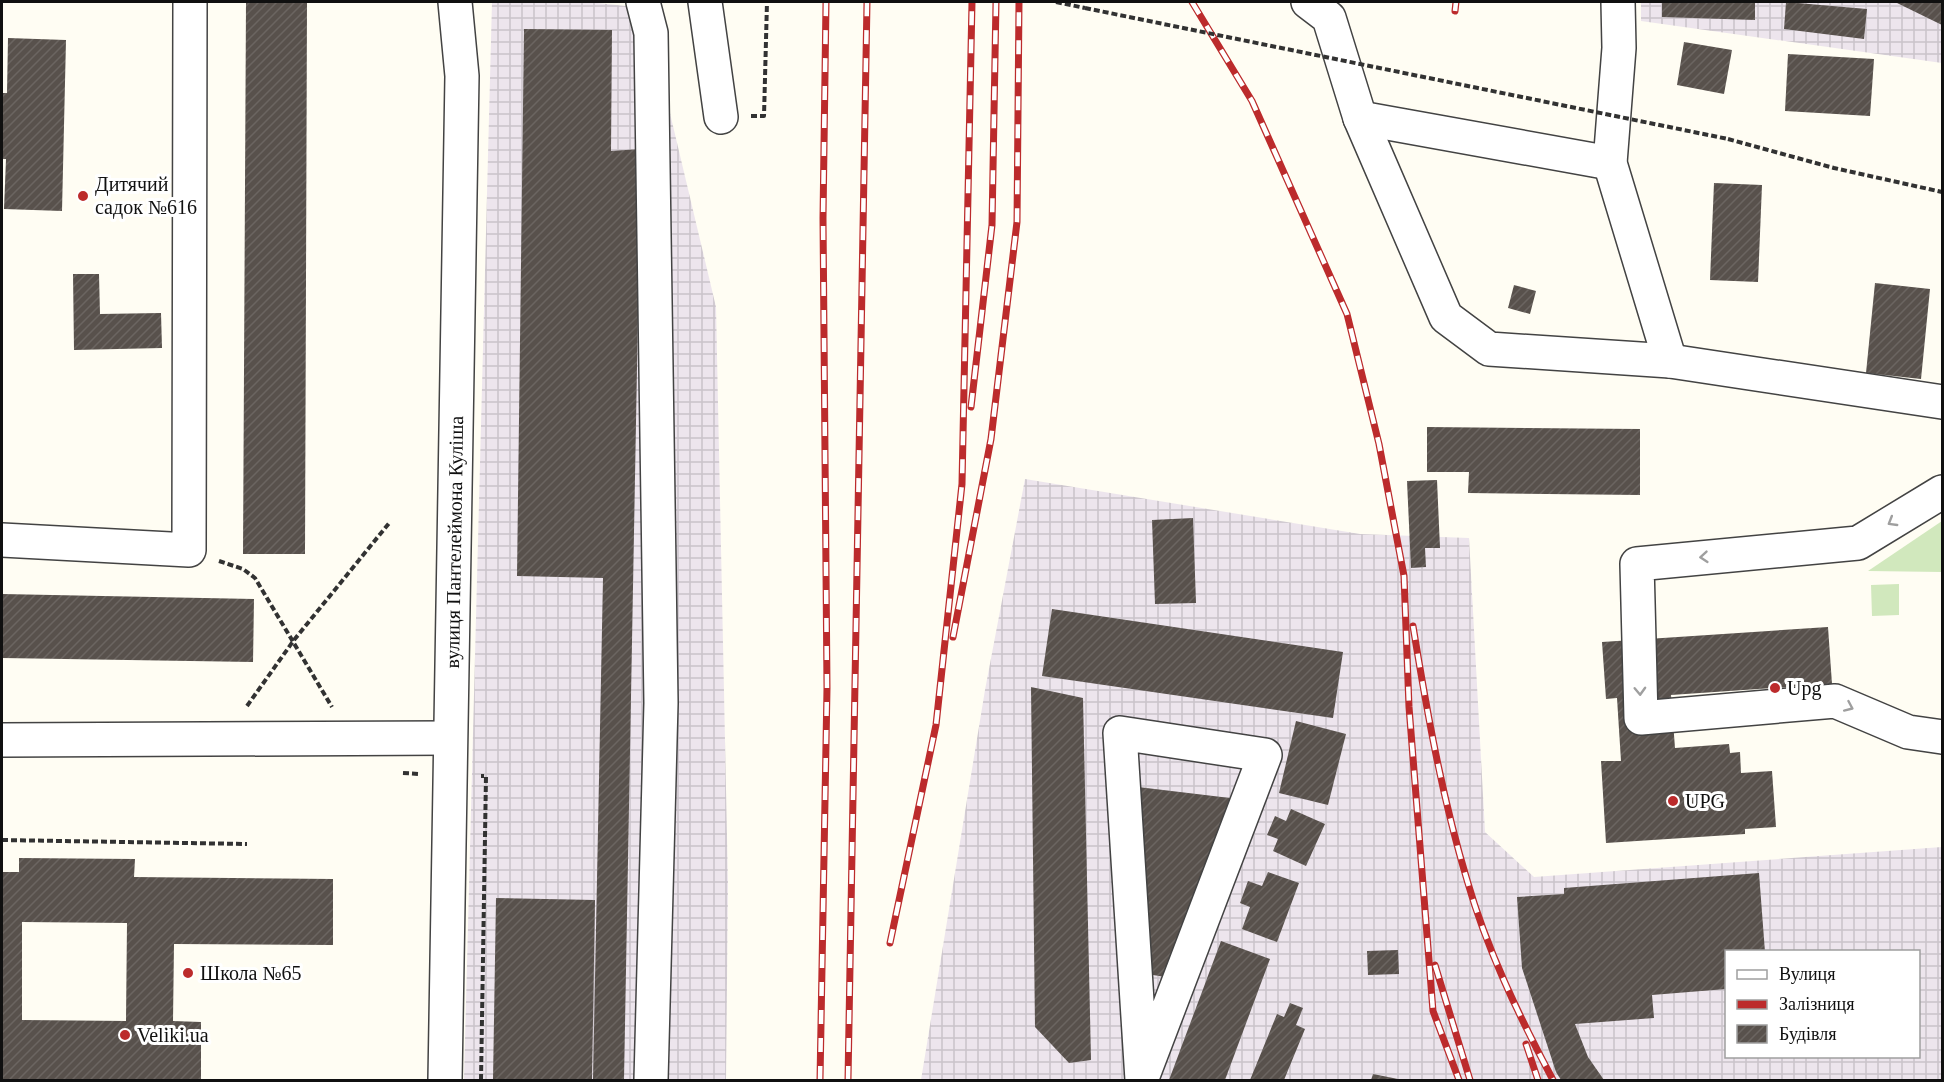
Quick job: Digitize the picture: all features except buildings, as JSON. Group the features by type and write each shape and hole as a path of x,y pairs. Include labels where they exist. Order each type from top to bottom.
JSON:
{"street":[{"path":"2,540 189,550 190,2"},
{"name":"вулиця Пантелеймона Куліша","path":"445,1080 462,76 455,2"},
{"path":"643,2 651,33 661,704 651,1080"},
{"path":"705,2 721,117"},
{"path":"1618,2 1619,48 1610,163 1670,361"},
{"path":"1322,7 1360,118 1446,317 1490,349 1670,361 1942,402"},
{"path":"1360,118 1610,163"},
{"path":"1942,492 1858,543 1636,564 1641,718 1835,701 1908,732 1942,737"},
{"path":"1120,734 1265,755 1171,1000 1142,1079 1120,734"},
{"path":"2,740 450,738"}],"path":[{"path":"764,116 767,2"},
{"path":"1056,2 1728,139 1834,168 1942,192"},
{"path":"222,740 294,640 390,522"},
{"path":"189,550 243,569 255,578 294,640 350,739"},
{"path":"2,840 247,844"}],"shaded area":[{"path":"492,2 588,2 645,8 716,307 728,885 726,1080 464,1080"},
{"path":"1641,2 1942,2 1942,63 1641,21"},
{"path":"1025,479 1360,534 1469,538 1485,832 1534,877 1942,847 1942,1080 921,1080 985,690"}],"green space":[{"path":"1942,521 1942,572 1868,571"},
{"path":"1899,584 1899,615 1872,616 1871,585"}],"railway":[{"path":"820,1080 827,688 823,218 826,2"},
{"path":"848,1080 867,2"},
{"path":"890,943 936,725 962,484 972,2"},
{"path":"971,407 992,225 996,2"},
{"path":"953,637 991,439 1017,222 1019,2"},
{"path":"1192,2 1252,101 1347,314 1379,444 1404,576 1409,707 1433,1011 1459,1080"},
{"path":"1455,11 1456,2"},
{"path":"1413,626 1436,754 1450,817 1475,906 1505,982 1553,1080"},
{"path":"1435,965 1470,1080"},
{"path":"1526,1044 1538,1080"}],"place":[{"name":"Дитячий садок №616","path":"83,196"},
{"name":"Upg","path":"1775,688"},
{"name":"UPG","path":"1673,801"},
{"name":"Школа №65","path":"188,973"},
{"name":"Veliki.ua","path":"125,1035"}]}
